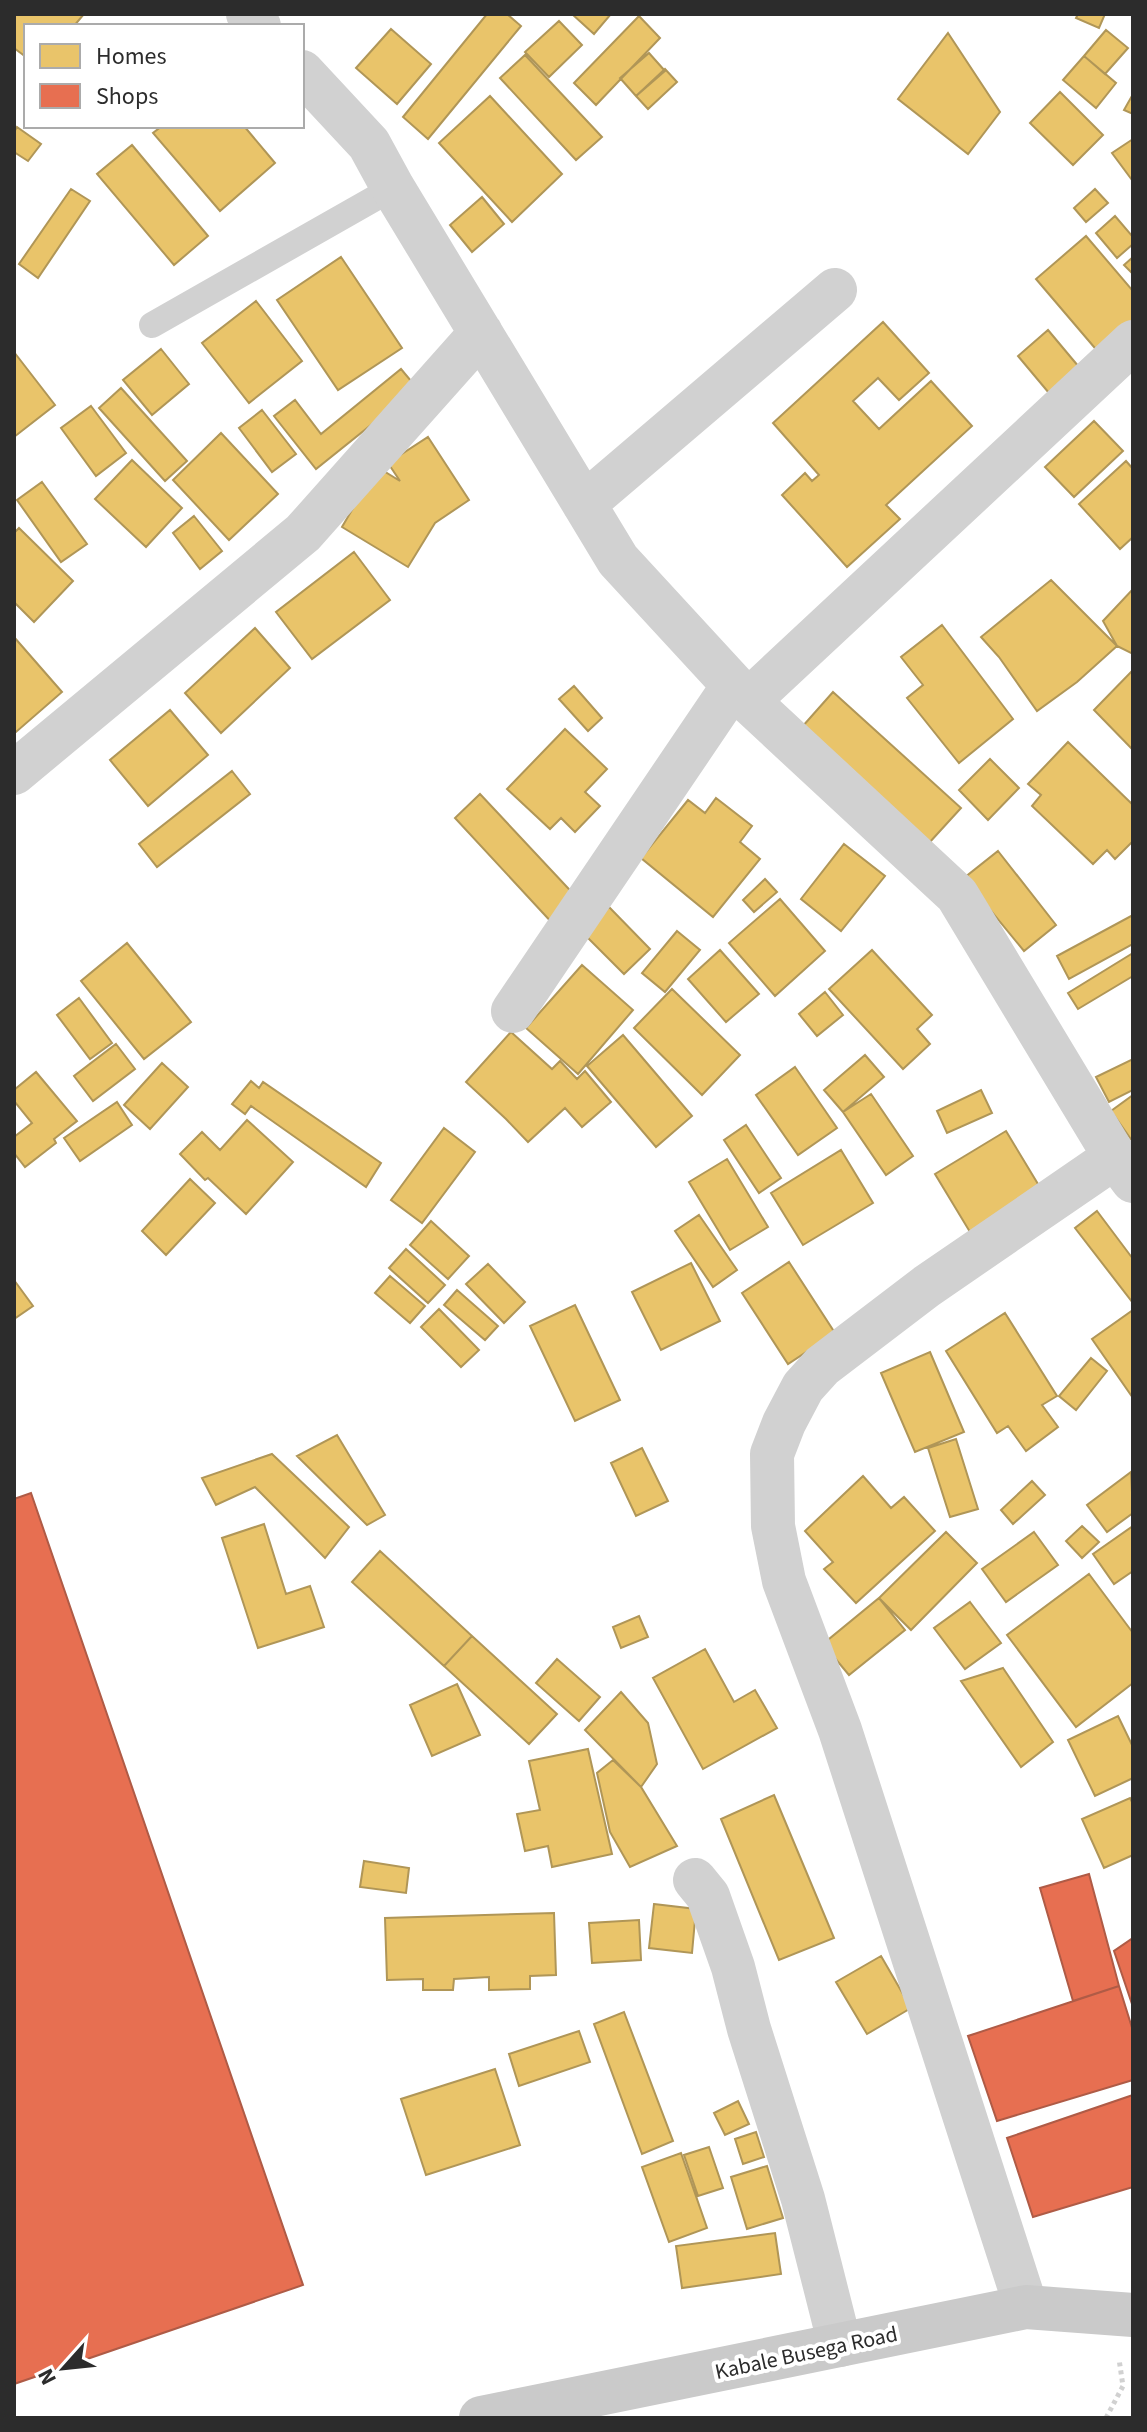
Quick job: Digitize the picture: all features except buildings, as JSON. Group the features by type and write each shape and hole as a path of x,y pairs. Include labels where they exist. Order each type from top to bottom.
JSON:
{"street":[{"path":"304,74 369,144 618,560 740,694 957,895 1124,1169 927,1286 822,1366 803,1387 772,1454 773,1526 784,1581 840,1730 1026,2307"},
{"path":"584,504 835,290"},
{"path":"14,773 303,533 481,333"},
{"path":"513,1011 740,694 1133,342"},
{"path":"695,1880 708,1896 733,1967 749,2029 803,2199 840,2345"},
{"name":"Kabale Busega Road","path":"481,2418 1026,2307 1133,2315"}],"lane":[{"path":"152,325 393,188"}]}
